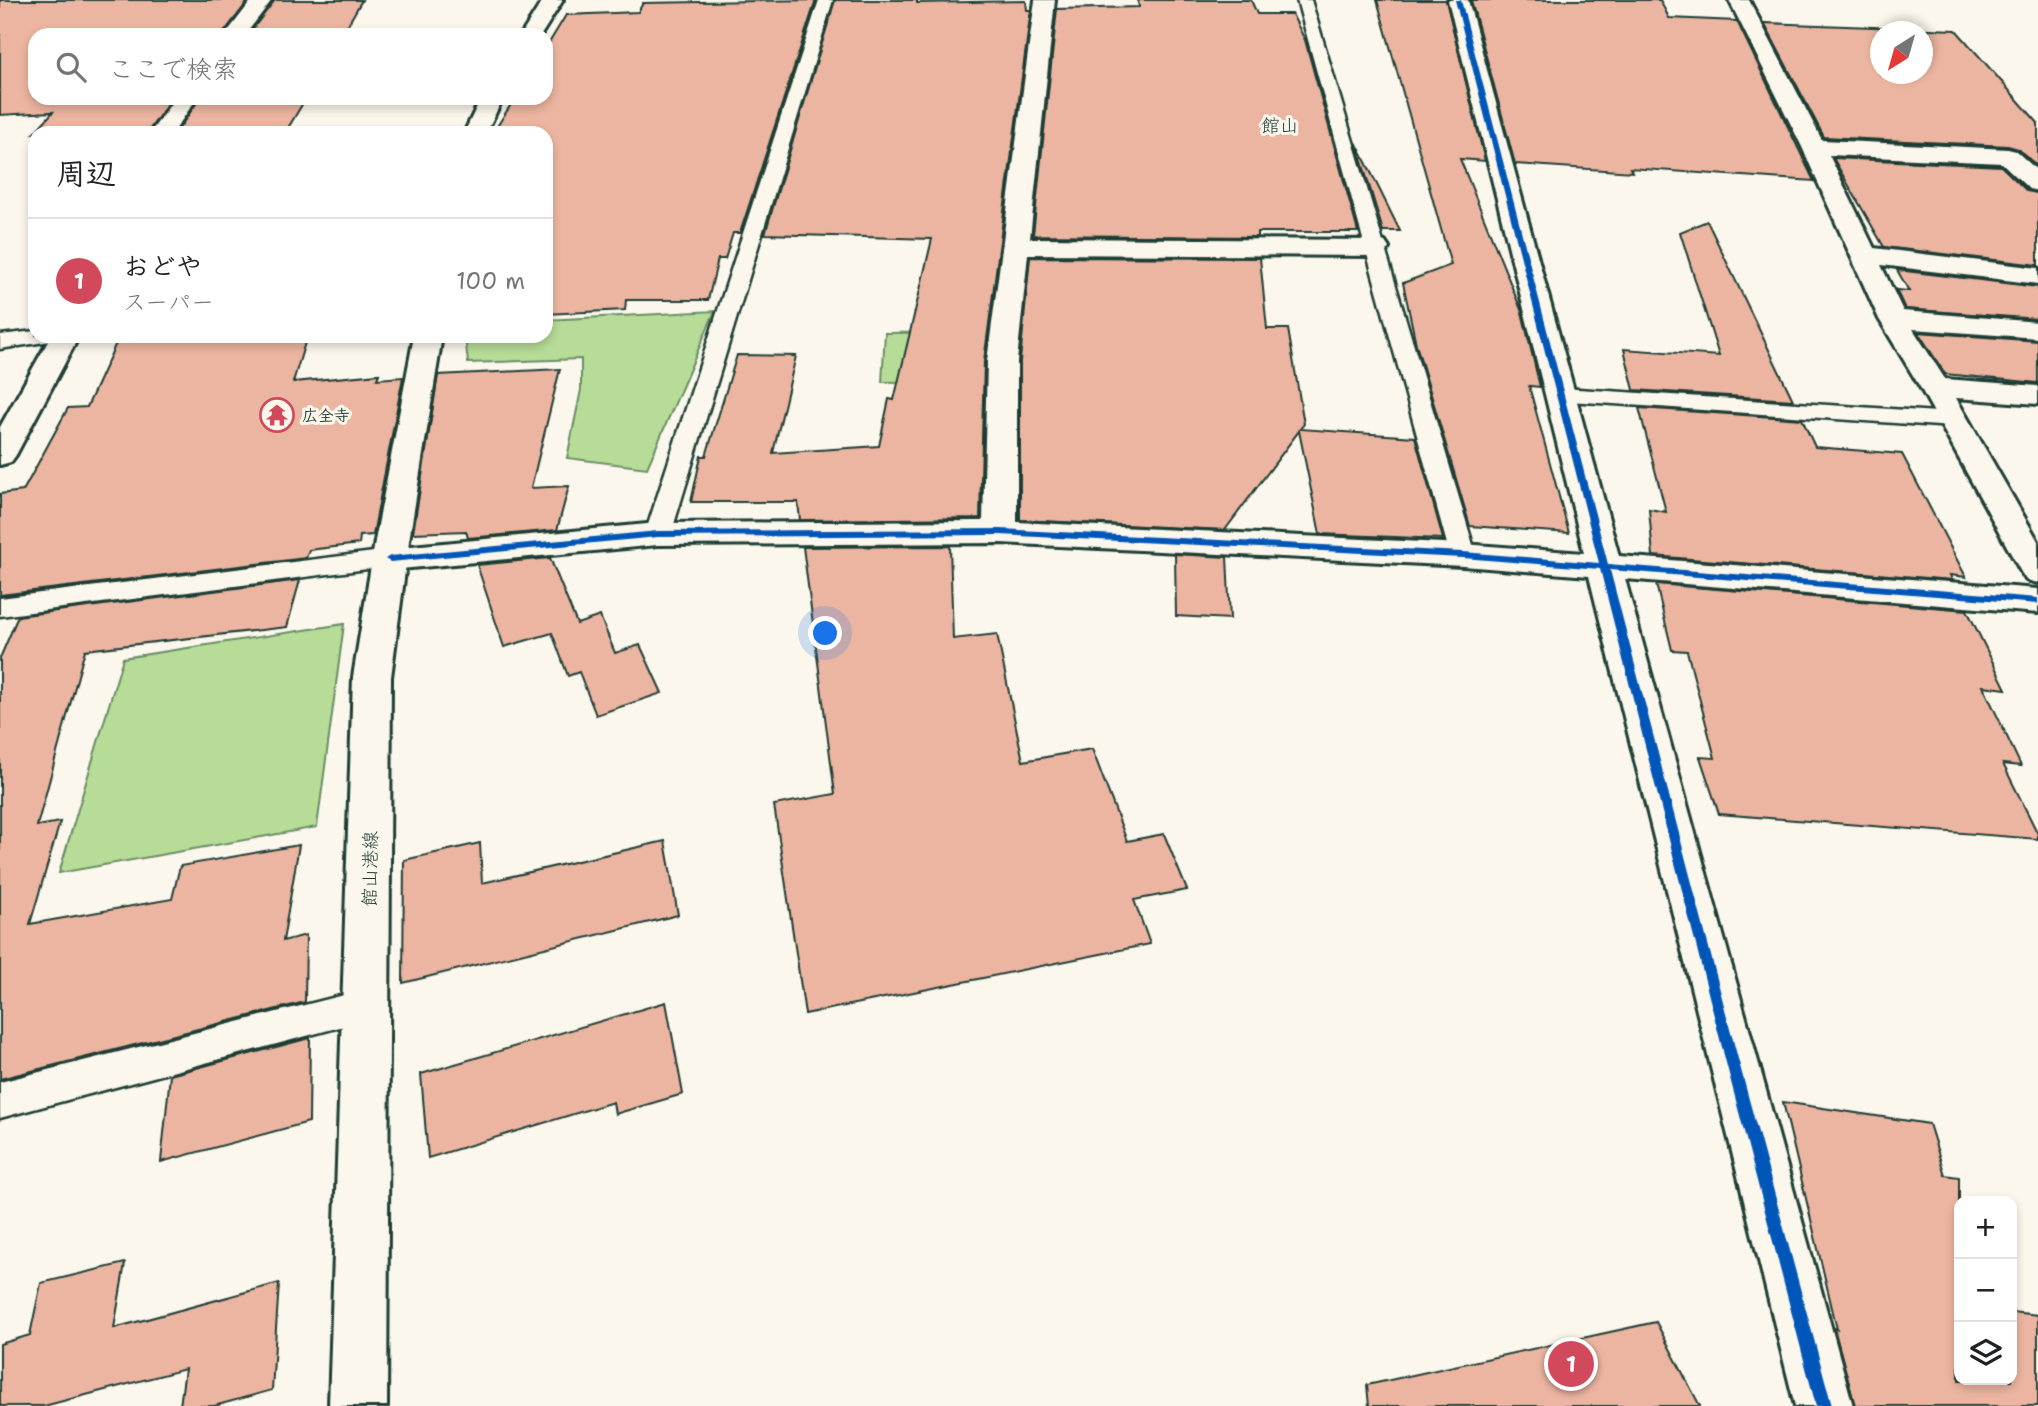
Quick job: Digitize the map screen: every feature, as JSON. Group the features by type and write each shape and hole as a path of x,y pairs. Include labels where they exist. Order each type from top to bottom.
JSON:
{"street":[{"path":"240,28 262,0"},
{"path":"535,28 553,0"},
{"path":"1000,532 1002,361 1045,0"},
{"path":"1458,0 1607,569 1720,1021 1824,1406"},
{"path":"1739,0 1814,147 1893,319 1954,420 2038,572"},
{"path":"166,126 181,105"},
{"path":"478,126 489,105"},
{"path":"1814,147 2008,156 2038,184"},
{"path":"1016,246 1376,248"},
{"path":"1864,254 2038,276"},
{"path":"1893,319 2038,330"},
{"path":"0,456 54,343"},
{"name":"館山港線","path":"358,1406 368,1004 372,677 427,343"},
{"path":"1935,387 2038,395"},
{"path":"390,559 658,534 1000,532 1463,555 1607,569 2038,601"}],"lane":[{"path":"658,534 827,0"},
{"path":"1304,0 1463,555"},
{"path":"0,342 28,340"},
{"path":"1562,395 1954,420"},
{"path":"0,607 390,559"},
{"path":"0,1100 368,1004"}],"green space":[{"path":"715,311 647,468 567,458 581,390 581,359 468,363 466,343 553,343 553,320"},
{"path":"977,332 978,381 882,382 885,333"},
{"path":"344,624 317,827 59,873 123,658"}],"building":[{"path":"0,0 249,0 227,28 28,28 28,105 167,105 152,126 40,126 53,112 0,115"},
{"path":"275,0 362,0 346,28 253,28"},
{"path":"816,0 740,233 733,233 725,259 718,259 708,300 626,300 625,310 553,314 553,126 497,126 511,105 553,105 553,36 566,15 638,12 643,3"},
{"path":"835,0 917,0 917,3 1026,1 1027,10 1031,10 984,361 980,518 800,520 798,502 691,502 701,456 706,456 737,355 796,356 773,453 879,446 889,399 894,400 932,239 765,234"},
{"path":"1138,0 1251,0 1257,14 1292,14 1305,40 1358,232 1257,232 1257,237 1033,235 1057,9 1139,7"},
{"path":"1377,0 1446,0 1485,161 1460,159 1522,312 1540,387 1529,386 1569,533 1470,526 1416,344 1403,283 1451,265"},
{"path":"1471,0 1660,0 1669,18 1737,21 1814,181 1630,168 1632,172 1515,164"},
{"path":"1764,23 1870,27 1870,84 1933,84 1933,29 1956,30 2038,123 2038,167 2018,149 2008,146 1824,137"},
{"path":"195,105 302,105 289,126 181,126"},
{"path":"1356,142 1400,231 1383,231"},
{"path":"1833,158 2001,166 2027,191 2038,193 2038,265 1884,247"},
{"path":"1707,221 1793,400 1634,390 1624,349 1719,356 1680,232"},
{"path":"1030,257 1260,258 1267,329 1288,329 1304,424 1300,429 1415,437 1443,539 1320,534 1299,431 1225,530 1020,520 1020,361"},
{"path":"1897,270 2038,287 2038,319 1905,309 1896,290 1909,291"},
{"path":"1918,332 2038,341 2038,383 1945,374"},
{"path":"116,343 305,343 293,382 379,374 377,379 403,377 373,535 360,536 359,544 309,550 306,558 0,595 0,494 23,491 68,408 87,407"},
{"path":"560,369 531,488 569,486 557,530 468,538 466,531 413,533 438,375"},
{"path":"1639,408 1802,419 1815,447 1902,454 1966,577 1950,575 1952,580 1653,556 1649,509 1666,512"},
{"path":"950,546 953,639 997,634 1023,761 1092,749 1127,841 1164,834 1187,890 1134,900 1150,944 805,1014 774,805 835,794 803,547"},
{"path":"1175,554 1227,557 1230,619 1176,616"},
{"path":"550,558 577,624 600,616 615,653 640,645 662,693 596,715 579,672 568,676 552,633 504,647 477,565"},
{"path":"300,580 287,627 85,650 37,826 60,822 30,924 172,899 180,866 299,845 283,941 306,935 305,1002 0,1079 0,658 18,616"},
{"path":"1656,584 1967,610 2006,689 1983,686 2021,766 2003,764 2038,834 2038,839 1719,814 1700,757 1715,758 1687,651 1672,650"},
{"path":"665,841 678,915 403,983 404,860 480,843 482,883"},
{"path":"666,1002 683,1094 615,1114 613,1102 428,1158 421,1074"},
{"path":"310,1038 309,1122 161,1162 170,1075"},
{"path":"1783,1102 1929,1124 1945,1175 1959,1177 1959,1196 1954,1196 1954,1385 2017,1385 2017,1313 2038,1315 2038,1406 1855,1406 1834,1328 1837,1329"},
{"path":"125,1263 114,1328 279,1283 272,1390 214,1406 180,1406 185,1369 44,1406 0,1406 0,1344 30,1335 41,1283"},
{"path":"1656,1322 1700,1406 1369,1406 1367,1385"}],"cycle path":[{"path":"1458,0 1824,1406"},
{"path":"390,559 658,534 1000,532 1463,555 2038,601"}],"place":[{"name":"広全寺","path":"277,415"},
{"name":"おどや","path":"1571,1364"}],"district":[{"name":"館山","path":"1280,125"}]}
